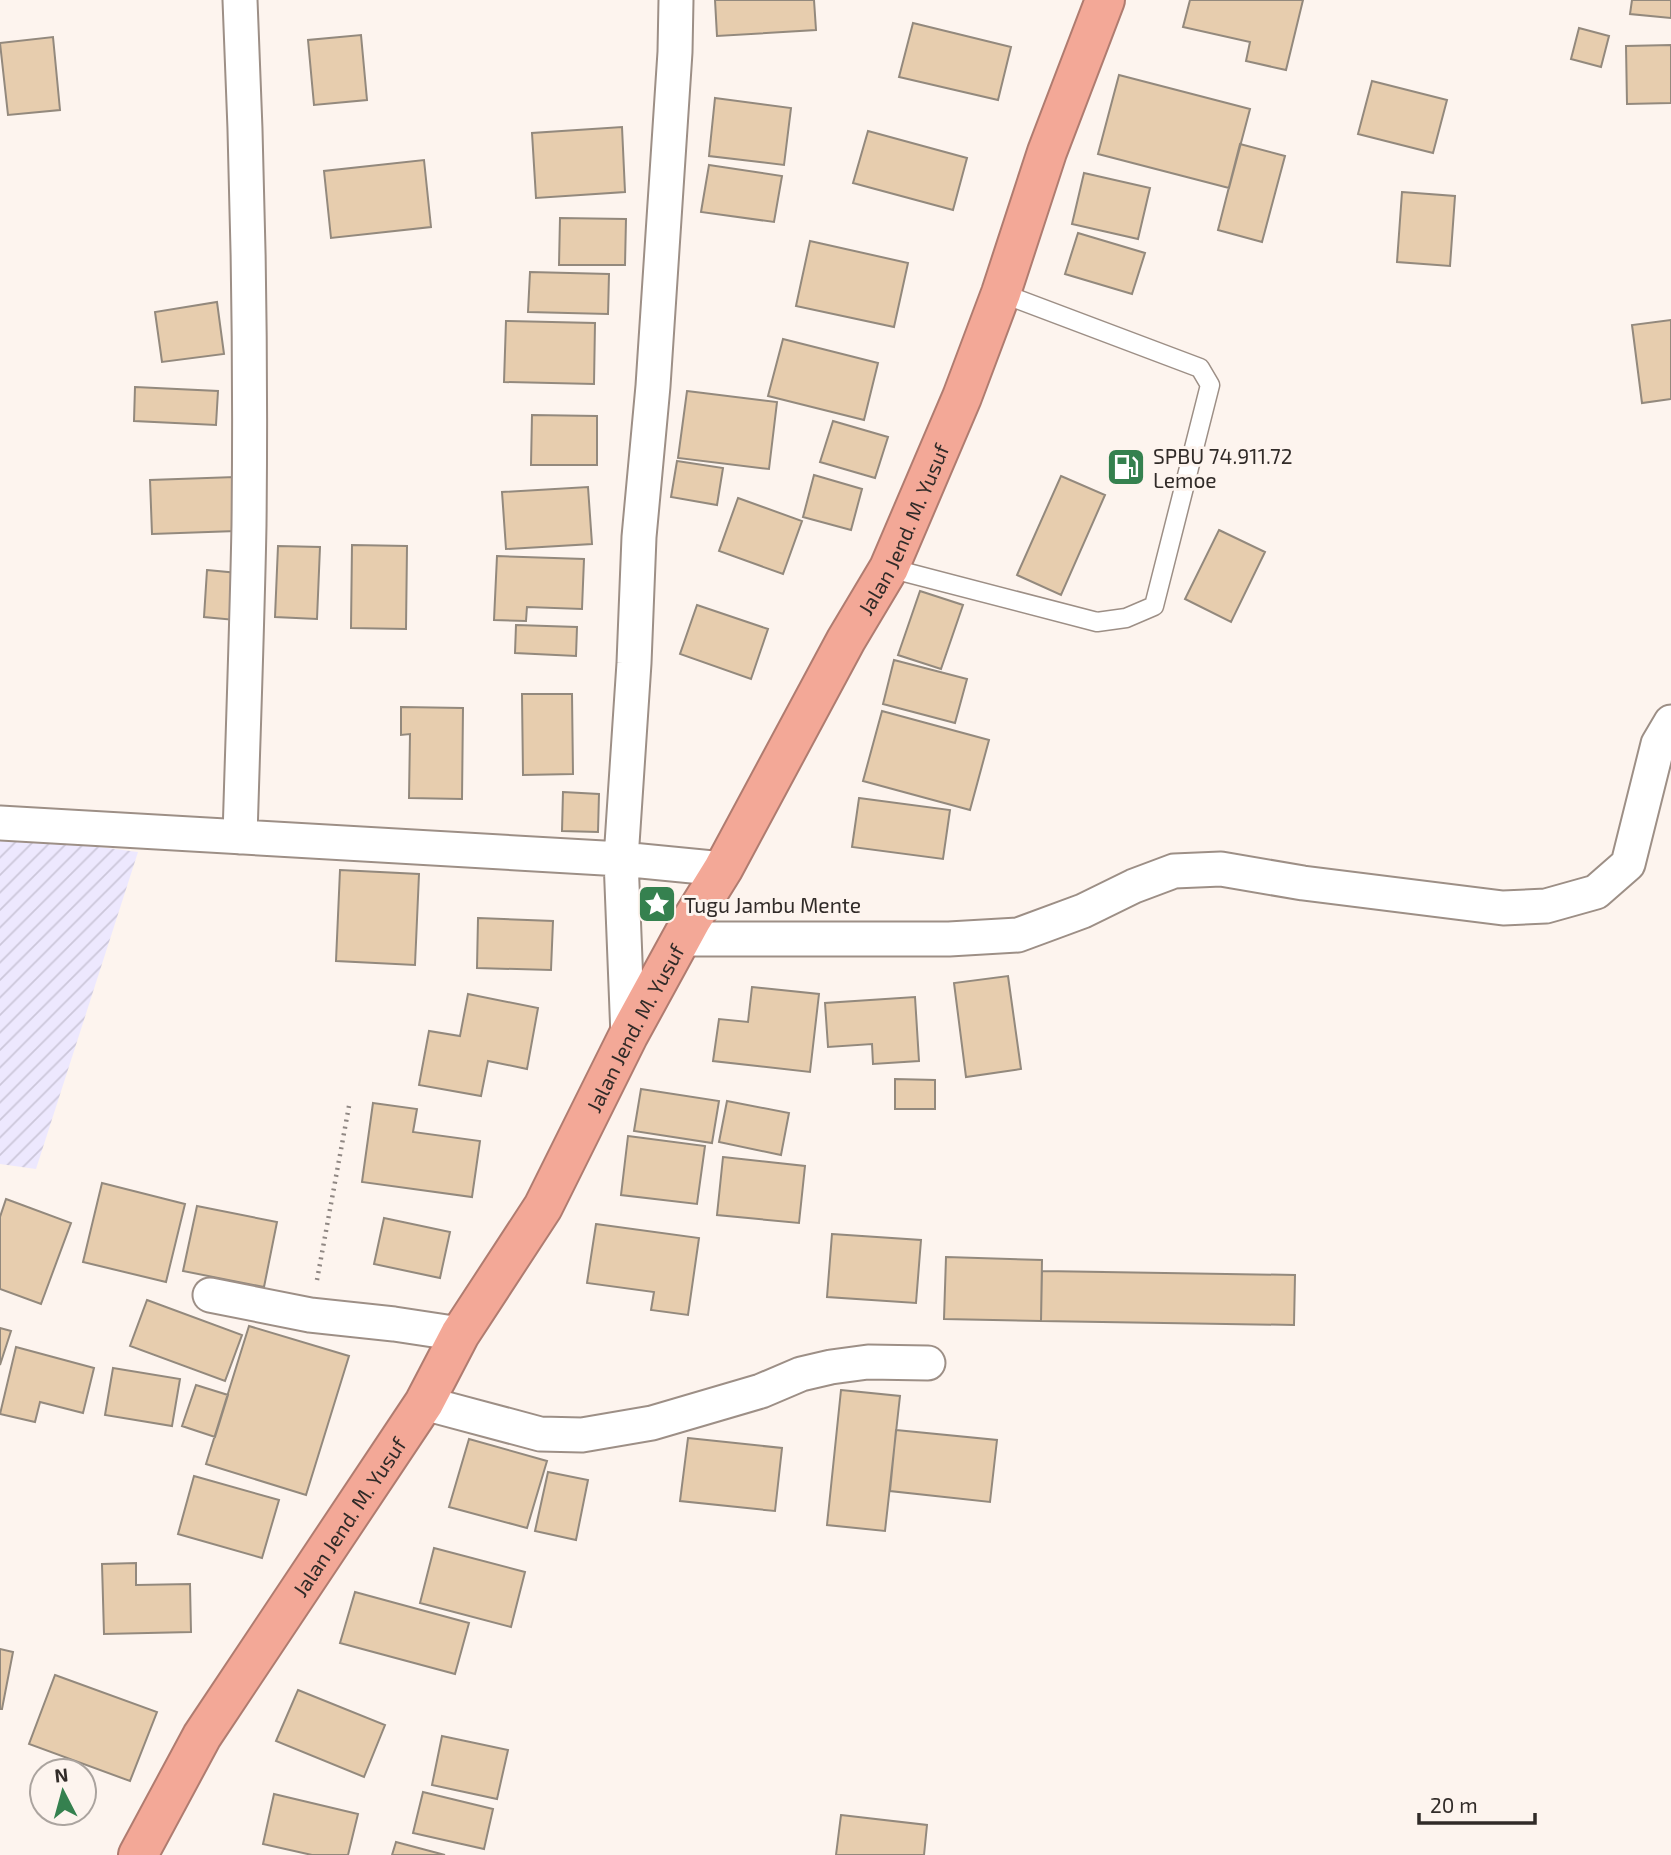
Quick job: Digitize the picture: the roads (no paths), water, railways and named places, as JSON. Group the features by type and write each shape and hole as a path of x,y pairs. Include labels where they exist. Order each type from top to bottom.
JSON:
{"highway":[{"name":"Jalan Jend. M. Yusuf","path":"138,1855 202,1736 424,1403 460,1334 543,1207 628,1036 889,568 962,397 1001,293 1046,152 1105,0"}],"street":[{"path":"240,0 249,270 249,525 240,837"},
{"path":"628,1036 621,859 639,537 653,386 676,0"},
{"path":"681,939 867,940 1018,935 1174,872 1221,869 1303,883 1503,908 1546,906 1596,892 1628,864 1658,744 1671,722"},
{"path":"0,822 621,859 723,869"},
{"path":"209,1295 310,1315 460,1334"},
{"path":"424,1403 540,1434 582,1435 652,1423 761,1391 801,1374 831,1367 868,1362 928,1363"}],"lane":[{"path":"889,568 1097,622 1126,618 1154,606 1210,385 1200,368 1001,293"}],"place":[{"name":"SPBU 74.911.72 Lemoe","path":"1126,467"},
{"name":"Tugu Jambu Mente","path":"657,904"}]}
